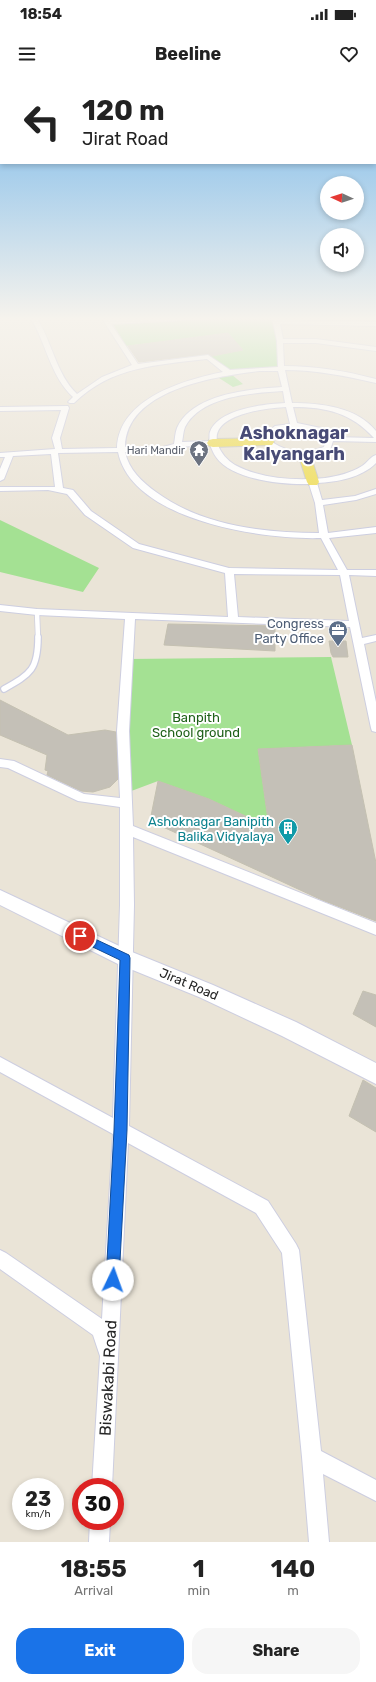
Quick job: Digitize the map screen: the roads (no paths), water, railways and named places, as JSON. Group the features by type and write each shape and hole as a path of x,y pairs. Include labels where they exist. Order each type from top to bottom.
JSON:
{"main road":[{"path":"213,444 268,442"},
{"path":"304,454 313,482"},
{"name":"Jirat Road","path":"0,897 125,958 206,991 289,1029 376,1074"}],"street":[{"path":"66,385 70,392 77,397"},
{"path":"59,490 56,438 65,408 94,385"},
{"path":"180,385 167,391 144,405 128,421 124,430 121,450 123,460 128,470 146,489 168,504 191,515 217,523 254,531 300,536 324,536 376,530"},
{"path":"285,385 294,425"},
{"path":"178,445 177,434 182,422 195,411 211,402 229,395 251,391 286,390"},
{"path":"376,436 373,430 347,414 316,406 290,404 259,407 233,415 223,421 213,436 213,444 218,454 228,464 244,472 264,478 287,482 332,480 350,475 365,468 376,457"},
{"path":"0,409 65,408"},
{"path":"330,439 327,448 314,454 296,455 279,451 268,442 268,434 278,428 294,425 311,427 324,432 330,439 376,440"},
{"path":"0,455 56,451 163,449 178,445 213,444"},
{"path":"0,480 10,454"},
{"path":"313,482 319,503 324,536 344,573 376,728"},
{"path":"0,489 48,488 70,492 88,513 136,546 229,571 376,573"},
{"path":"319,503 356,498 376,491"},
{"path":"229,571 233,620"},
{"path":"0,608 37,612 354,624"},
{"name":"Biswakabi Road","path":"102,1478 120,1130 127,829 123,731 130,616"},
{"path":"358,642 376,638"},
{"path":"0,763 10,764 82,798 126,803"},
{"path":"127,829 376,929"},
{"path":"0,1064 262,1207 290,1250 312,1457 319,1542"},
{"path":"0,1260 101,1329 109,1358"},
{"path":"312,1457 376,1491"},
{"path":"99,1542 100,1530"}],"lane":[{"path":"4,689 31,671 36,664 38,656 37,612"}],"place":[{"name":"Hari Mandir","path":"199,467"},
{"name":"Congress Party Office","path":"338,647"},
{"name":"Ashoknagar Banipith Balika Vidyalaya","path":"288,845"}],"district":[{"name":"Ashoknagar Kalyangarh","path":"294,443"}],"park label":[{"name":"Banpith School ground","path":"196,724"}]}
